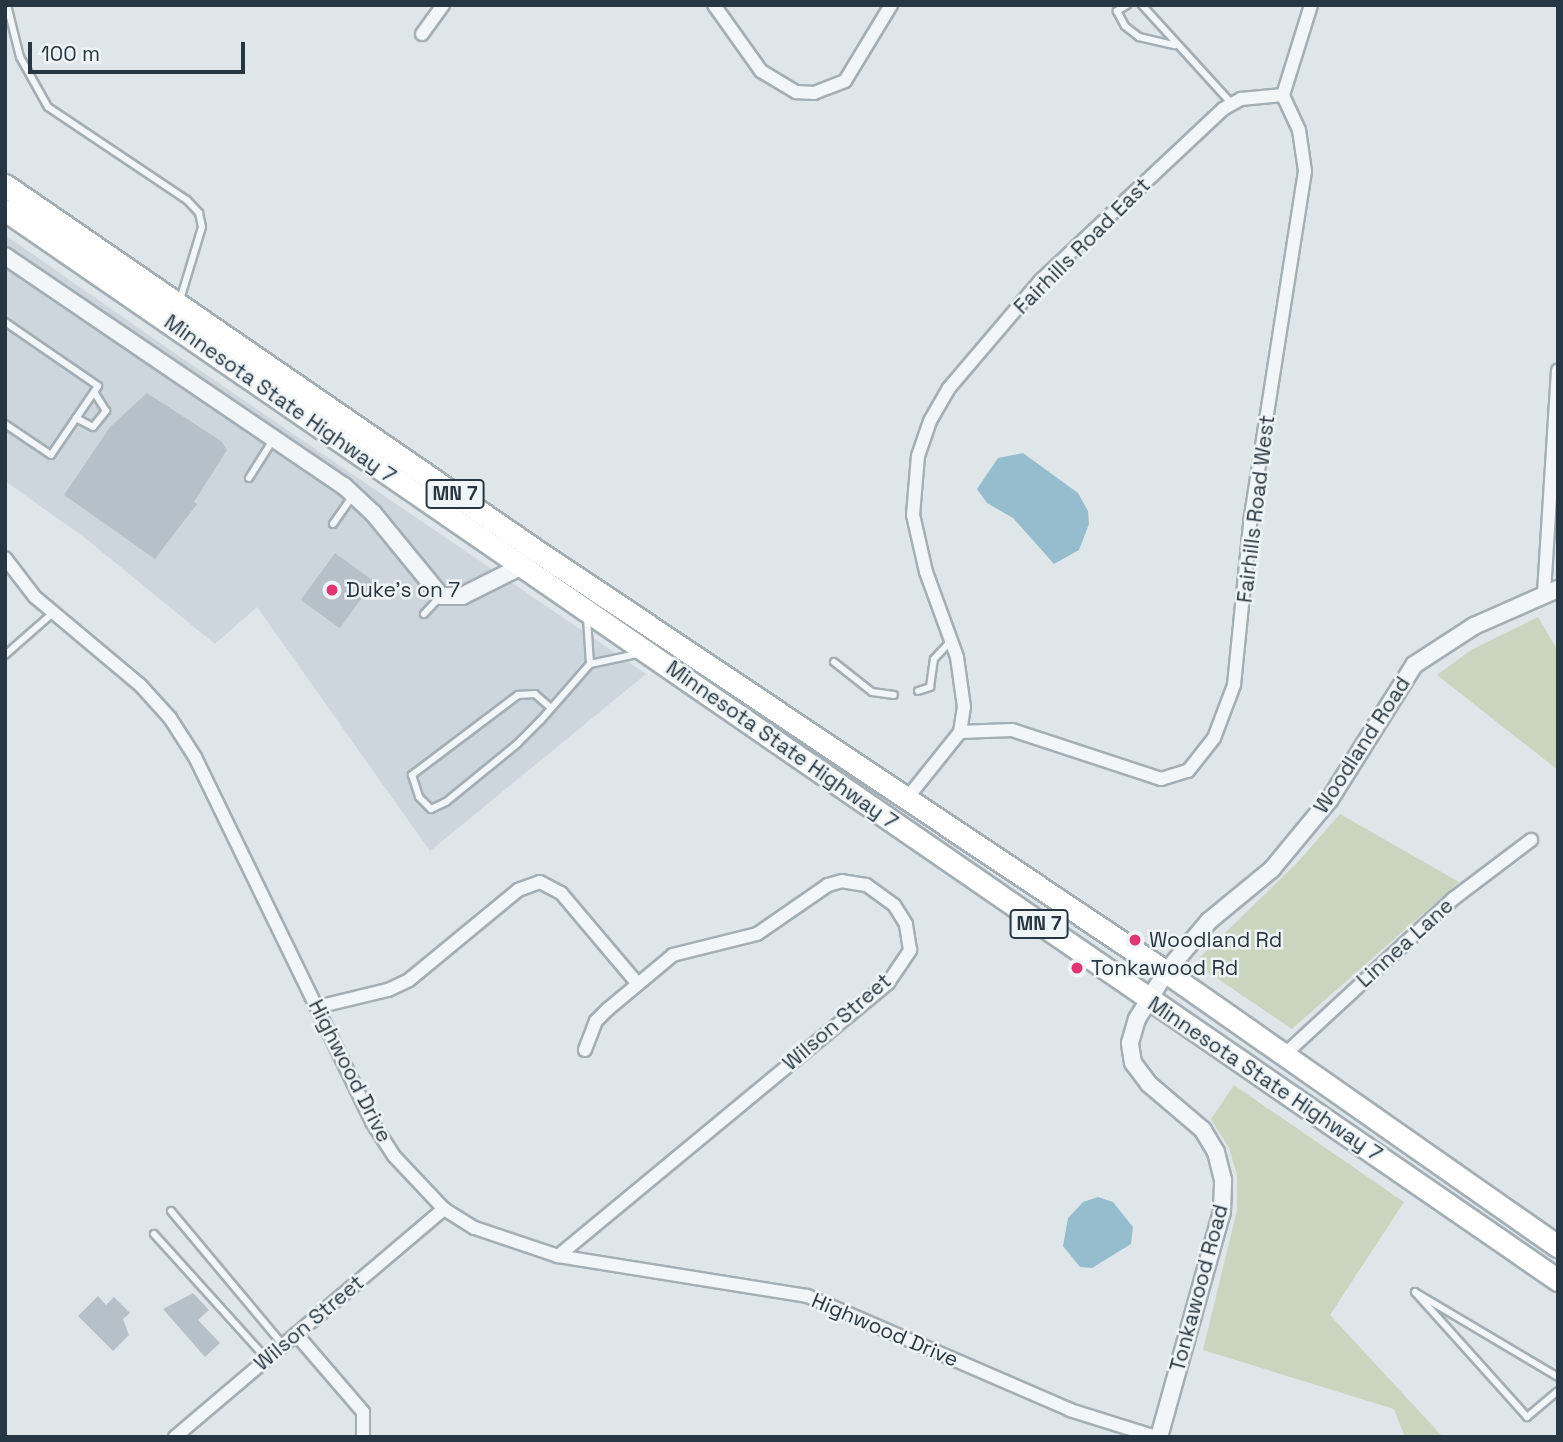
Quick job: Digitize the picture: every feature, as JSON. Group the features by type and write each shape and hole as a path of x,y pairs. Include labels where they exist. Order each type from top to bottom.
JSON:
{"main road":[{"name":"Minnesota State Highway 7","path":"5,186 568,571 1166,972 1558,1246"},
{"name":"Minnesota State Highway 7","path":"5,210 1558,1280"}],"street":[{"path":"422,34 443,5"},
{"path":"714,5 761,71 796,92 814,93 845,81 891,5"},
{"path":"1283,95 1311,5"},
{"name":"Fairhills Road East","path":"960,732 962,681 918,544 913,514 918,456 930,421 949,388 1040,281 1233,104 1262,94 1283,95"},
{"name":"Fairhills Road West","path":"960,732 1025,733 1161,779 1188,771 1214,738 1236,675 1251,516 1305,171 1299,130 1283,95"},
{"path":"8,263 274,439 353,495 440,596 462,596 522,566"},
{"path":"1551,591 1558,370"},
{"name":"Highwood Drive","path":"5,558 52,613 141,687 170,718 195,757 372,1122 394,1156 444,1209 475,1228 558,1256 807,1296 1070,1410 1158,1437"},
{"name":"Woodland Road","path":"1166,972 1209,921 1272,869 1330,799 1414,665 1474,626 1551,591"},
{"path":"908,797 960,732"},
{"name":"Linnea Lane","path":"1285,1054 1453,899 1531,840"},
{"name":"Wilson Street","path":"558,1256 888,983 911,950 906,924 894,905 866,885 842,881 809,896 757,934 673,955 637,983 596,1021 584,1050"},
{"path":"317,1007 388,990 409,980 518,890 540,882 561,893 637,983"},
{"name":"Tonkawood Road","path":"1158,1437 1222,1212 1223,1180 1216,1152 1203,1130 1149,1084 1133,1063 1131,1033 1148,999 1166,972"},
{"name":"Wilson Street","path":"175,1437 444,1209"},
{"path":"296,1334 363,1412 363,1437"}],"lane":[{"path":"7,5 20,57 48,107 187,200 199,213 202,227 178,304"},
{"path":"1127,5 1117,11 1125,26 1139,37 1175,45"},
{"path":"1142,5 1175,45 1233,104"},
{"path":"5,322 98,386 51,455 5,424"},
{"path":"76,418 93,427 106,411 94,392"},
{"path":"249,478 274,439"},
{"path":"333,524 353,495"},
{"path":"424,614 440,596"},
{"path":"586,610 590,664"},
{"path":"5,655 52,613"},
{"path":"918,691 930,687 934,659 951,641"},
{"path":"551,708 535,694 518,695 509,701 412,775 419,797 431,809 446,802 517,744 551,708 590,664 624,654 649,653"},
{"path":"834,662 872,692 894,695"},
{"path":"171,1211 283,1345"},
{"path":"155,1234 267,1359"},
{"path":"1558,1377 1415,1292 1527,1417 1558,1391"}],"shaded area":[{"path":"5,235 646,674 430,851 257,607 215,644 85,538 5,481"}],"green space":[{"path":"1538,617 1558,651 1558,770 1437,675 1471,650"},
{"path":"1340,814 1459,882 1292,1029 1202,968 1200,957 1296,864"},
{"path":"1234,1085 1404,1202 1330,1315 1443,1437 1405,1437 1394,1409 1203,1350 1237,1210 1237,1175 1229,1148 1211,1119"}],"water":[{"path":"1023,453 1078,493 1088,511 1089,524 1079,550 1054,564 1013,518 987,503 977,489 998,458"},
{"path":"1098,1197 1113,1202 1133,1227 1131,1244 1092,1268 1080,1267 1063,1246 1068,1218 1083,1202"}],"building":[{"path":"147,393 221,441 227,450 194,502 197,504 155,559 64,495 110,427"},
{"path":"335,553 374,581 340,628 301,600"},
{"path":"193,1293 209,1310 198,1320 220,1343 205,1357 163,1309"},
{"path":"98,1296 106,1305 114,1297 130,1313 123,1319 129,1335 113,1351 78,1316"}],"place":[{"name":"Duke's on 7","path":"332,590"},
{"name":"Woodland Rd","path":"1135,940"},
{"name":"Tonkawood Rd","path":"1077,968"}]}
